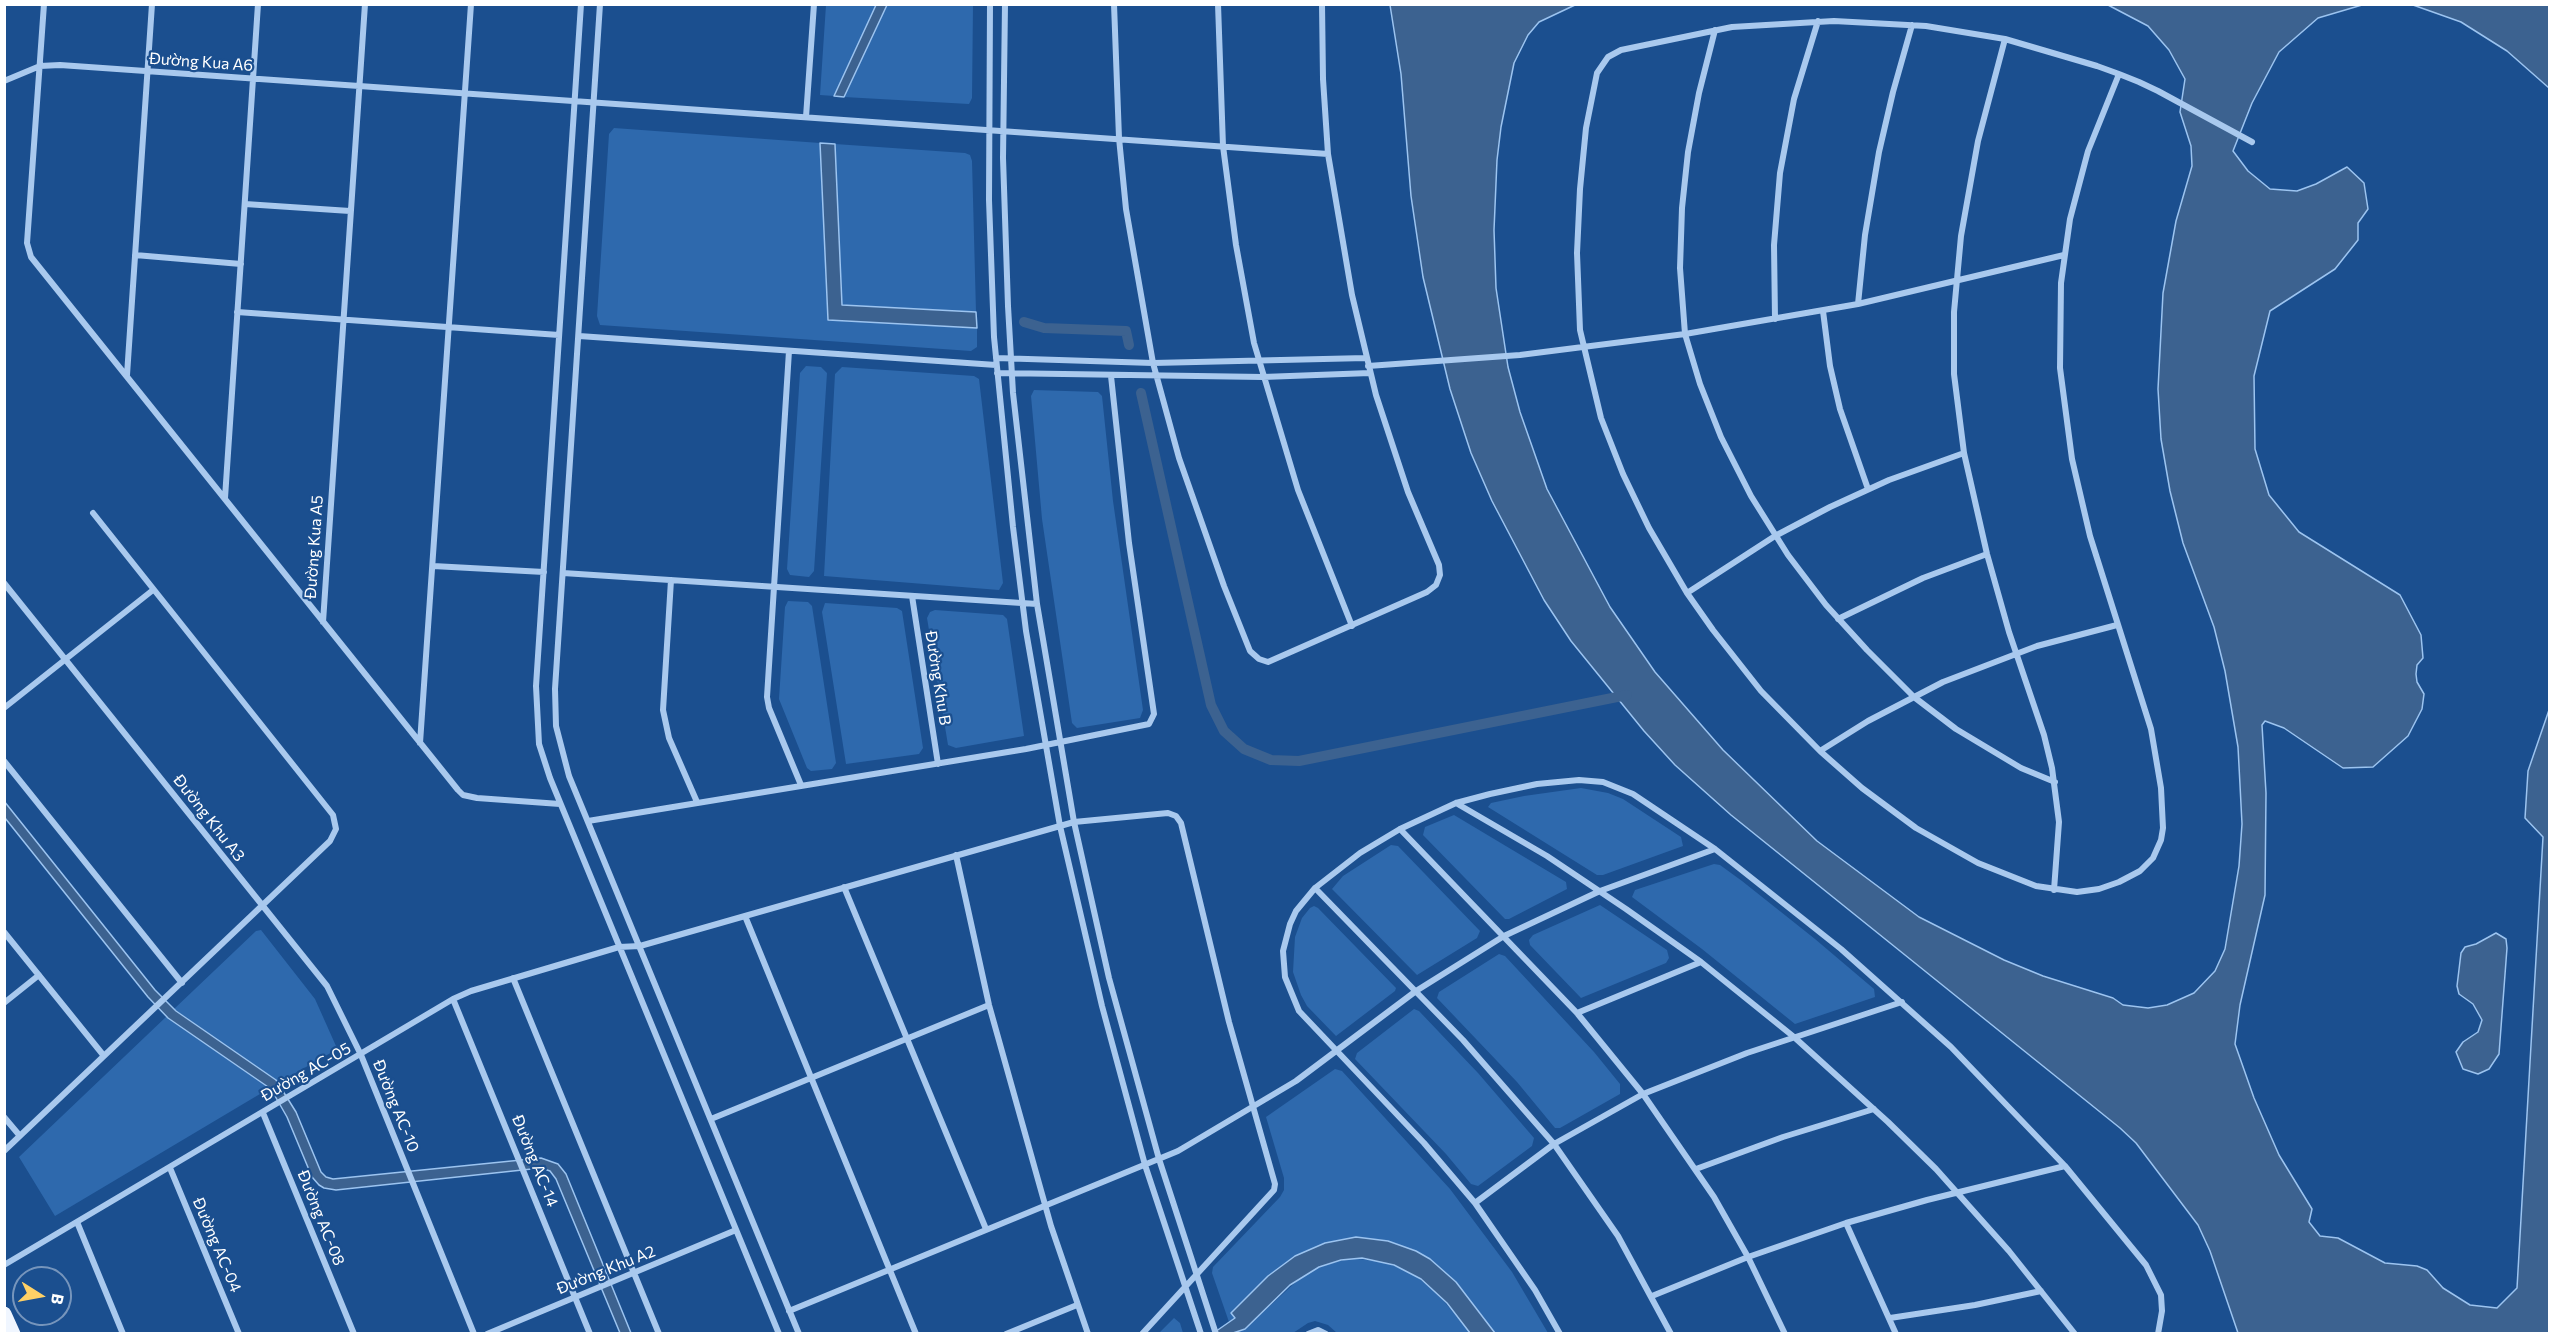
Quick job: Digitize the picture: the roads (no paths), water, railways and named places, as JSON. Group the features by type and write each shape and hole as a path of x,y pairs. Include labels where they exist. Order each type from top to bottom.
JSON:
{"main road":[{"path":"4,1314 13,1334"}],"street":[{"path":"45,4 28,250 35,262 128,375 323,622"},
{"path":"128,375 152,4"},
{"path":"225,498 258,4"},
{"path":"343,320 364,4"},
{"path":"420,743 471,4"},
{"path":"581,4 536,686 536,724 544,762 560,804 779,1334"},
{"path":"600,4 555,689 556,726 569,776 799,1334"},
{"path":"806,117 814,4"},
{"path":"990,4 988,130 990,243 996,362 1022,603 1060,826 1102,1006 1145,1165 1201,1334"},
{"path":"1005,4 1003,130 1005,255 1012,374 1037,604 1074,822 1109,978 1159,1159 1215,1330"},
{"path":"1114,4 1119,138 1133,259 1153,363 1179,458 1200,522 1254,656 1264,661 1274,660 1427,592 1436,585 1440,575 1439,565 1398,464 1370,373 1344,259 1328,154 1323,79 1322,4"},
{"path":"1218,4 1223,147 1236,245 1259,362 1306,512 1352,626"},
{"path":"1775,319 1774,237 1782,161 1794,99 1818,21"},
{"path":"2119,74 2080,177 2064,255 2059,330 2062,400 2085,516 2117,625 2146,708 2156,750 2163,809 2161,840 2149,864 2119,882 2090,891 2054,890 2016,879 1946,846 1880,803 1820,751 1778,710 1745,671 1687,593 1649,528 1623,474 1601,418 1583,348 1577,280 1578,220 1586,128 1597,73 1608,57 1621,50 1752,24 1818,21 1912,25 2006,39 2119,74 2169,96 2252,142"},
{"path":"1858,304 1865,235 1878,161 1893,92 1912,25"},
{"path":"1715,30 1697,104 1684,181 1680,268 1685,334 1700,384 1720,437 1775,536 1799,571 1838,619 1914,696 1971,740 2021,768 2055,782"},
{"path":"2006,39 1978,141 1961,236 1955,283 1954,374 1964,453 1987,554 2015,653 2044,735 2055,782 2059,836 2054,890"},
{"name":"Đường Kua A6","path":"40,66 60,65 1328,154"},
{"path":"4,81 40,66"},
{"path":"245,204 350,211"},
{"path":"135,255 241,264"},
{"path":"1368,366 1520,355 1685,334 1858,304 1955,283 2064,255"},
{"path":"1822,311 1840,409 1868,489"},
{"path":"237,312 559,335"},
{"name":"Đường Kua A5","path":"343,320 323,622 463,795 560,804"},
{"path":"579,336 789,351 996,362 1011,359 1153,363 1259,362 1366,358"},
{"path":"789,351 768,703 801,785"},
{"path":"997,373 1111,376 1370,373"},
{"path":"588,821 938,764 1146,726 1154,718 1129,543 1111,376"},
{"path":"1687,593 1775,536 1868,489 1964,453"},
{"path":"4,1151 330,841 336,829 336,822 93,513"},
{"path":"1838,619 1923,578 1987,554"},
{"path":"433,566 544,572"},
{"path":"563,573 1037,604"},
{"path":"671,580 663,710 669,738 697,802"},
{"name":"Đường Khu A3","path":"4,583 262,906"},
{"path":"4,708 153,590"},
{"name":"Đường Khu B","path":"912,596 938,764"},
{"path":"1820,751 1914,696 1959,675 2015,653 2117,625"},
{"path":"4,761 182,983"},
{"path":"1560,1334 1535,1290 1475,1203 1424,1143 1299,1011 1285,977 1283,951 1290,924 1300,905 1315,888 1360,853 1400,829 1456,803 1537,784 1580,780 1603,782 1633,794 1715,849 1814,926 1902,1002 1984,1079 2065,1166 2135,1251 2155,1280 2161,1294 2162,1311 2158,1334"},
{"path":"1456,803 1547,856 1600,891 1701,962 1794,1037 1874,1109 1957,1192 2042,1291 2075,1334"},
{"name":"Đường AC-05","path":"4,1265 453,999 471,991 619,947 640,946 1074,822 1168,813 1179,819 1212,958 1274,1177 1274,1190 1196,1272"},
{"path":"1400,829 1577,1013 1644,1094 1696,1169 1748,1257 1785,1334"},
{"path":"789,1311 1159,1159 1254,1108 1337,1053 1416,991 1504,936 1600,891 1715,849"},
{"path":"956,855 989,1005 1045,1206 1088,1334"},
{"path":"844,887 986,1229"},
{"path":"1315,888 1505,1086 1554,1144 1618,1236 1671,1334"},
{"name":"Đường AC-10","path":"262,906 327,986 361,1055 474,1334"},
{"path":"745,916 916,1334"},
{"path":"4,932 104,1056"},
{"path":"1577,1013 1701,962"},
{"path":"4,1003 39,975"},
{"path":"513,978 659,1334"},
{"name":"Đường AC-14","path":"453,999 590,1334"},
{"path":"1475,1203 1554,1144 1644,1094 1710,1066 1902,1002"},
{"path":"711,1119 989,1005"},
{"path":"1696,1169 1783,1137 1874,1109"},
{"name":"Đường AC-08","path":"262,1113 354,1334"},
{"path":"4,1117 20,1136"},
{"path":"1652,1296 1748,1257 1846,1223 1957,1192 2065,1166"},
{"name":"Đường AC-04","path":"170,1168 239,1334"},
{"path":"77,1222 123,1334"},
{"path":"1846,1223 1896,1334"},
{"name":"Đường Khu A2","path":"487,1334 736,1230"},
{"path":"1142,1334 1185,1289 1196,1272"},
{"path":"1890,1318 1975,1305 2042,1291"},
{"path":"1006,1334 1077,1305"},
{"path":"1308,1334 1316,1330 1326,1334"}],"waterway":[{"path":"1024,322 1044,328 1126,331 1129,345"},
{"path":"1141,393 1211,705 1224,731 1244,749 1271,760 1299,761 1627,695"}]}
